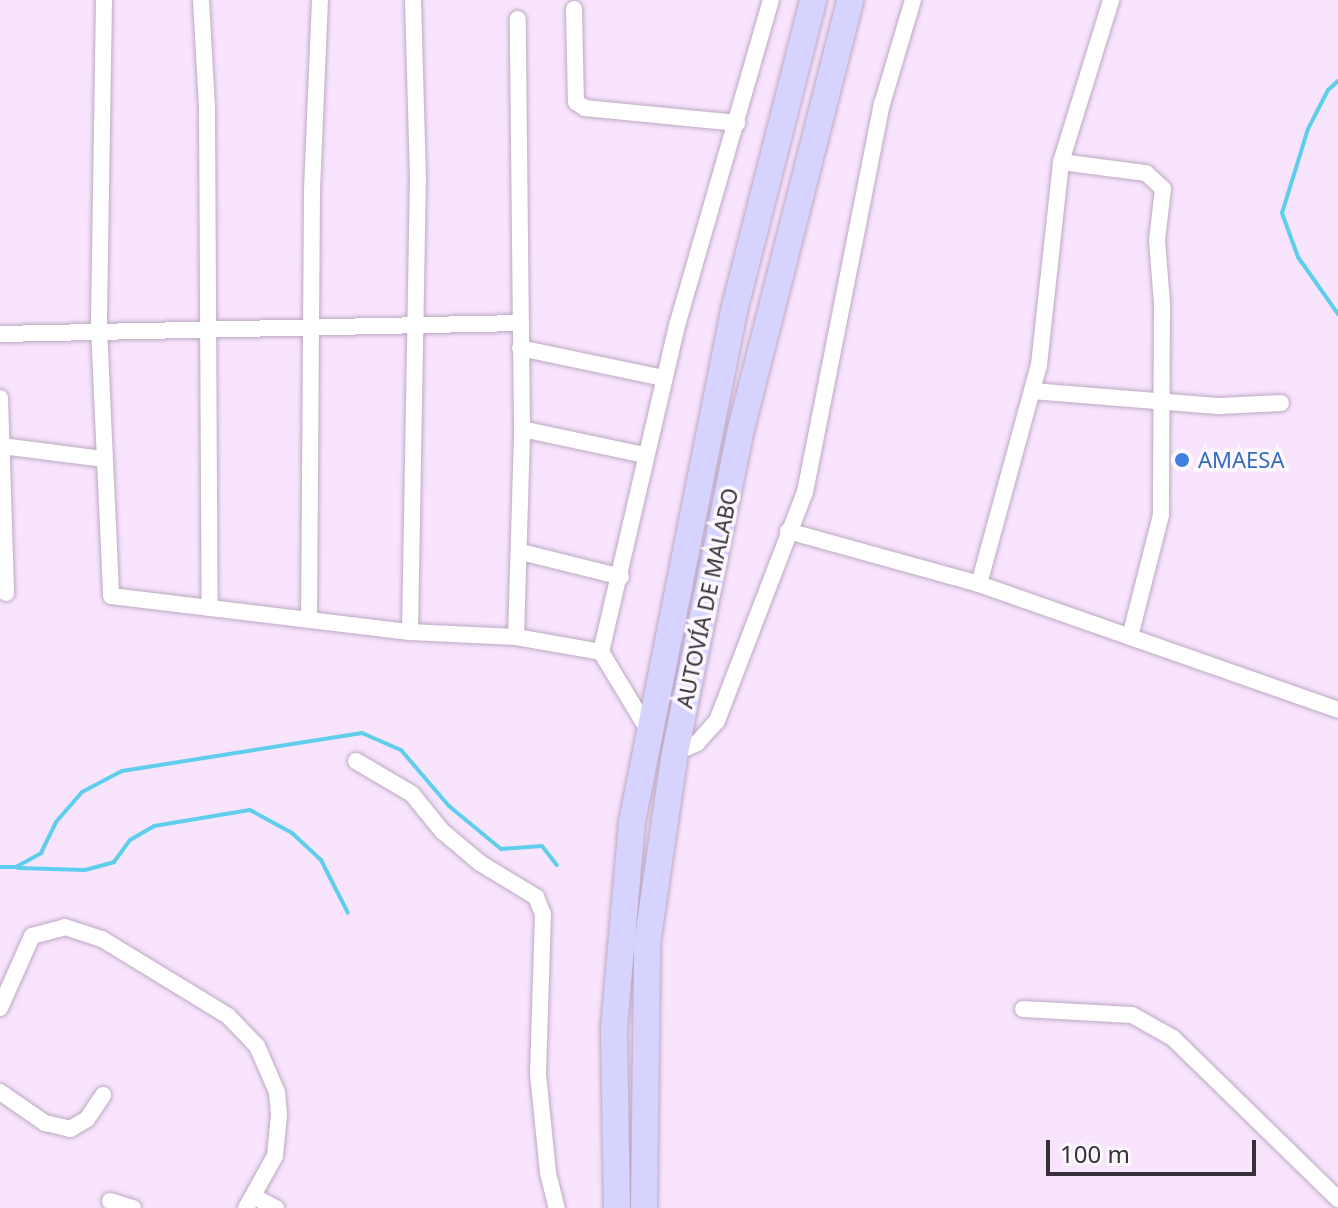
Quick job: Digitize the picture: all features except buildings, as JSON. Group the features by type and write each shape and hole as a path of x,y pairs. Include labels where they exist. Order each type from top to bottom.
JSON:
{"main road":[{"name":"AUTOVÍA DE MALABO","path":"617,1208 612,1136 621,920 648,730 734,311 813,0"},
{"name":"AUTOVÍA DE MALABO","path":"644,1208 647,944 675,753 742,425 850,0"}],"street":[{"path":"104,0 99,328 111,596 410,632 516,637 601,652"},
{"path":"201,0 209,329 210,608"},
{"path":"309,620 320,0"},
{"path":"410,632 416,323 413,0"},
{"path":"648,730 601,652 621,577 644,455 664,378 771,0"},
{"path":"675,753 697,743 717,721 818,449 882,104 913,0"},
{"path":"979,584 1032,391 1061,162 1111,0"},
{"path":"574,9 576,102 585,108 737,123"},
{"path":"516,637 521,552 522,429 518,19"},
{"path":"1061,162 1146,173 1161,182 1161,515 1130,637"},
{"path":"0,334 99,328 521,323"},
{"path":"520,348 664,378"},
{"path":"1032,391 1251,407 1281,403"},
{"path":"0,398 6,593"},
{"path":"522,429 644,455"},
{"path":"2,446 104,459"},
{"path":"788,531 979,584 1338,710"},
{"path":"521,552 621,577"},
{"path":"356,761 412,794 442,831 480,863 536,897 543,914 538,1074 548,1173 557,1208"},
{"path":"0,1008 32,936 65,927 102,939 228,1016 257,1046 277,1092 280,1135 250,1202 276,1208"},
{"path":"1023,1009 1132,1015 1173,1038 1338,1199"},
{"path":"0,1092 45,1123 70,1129 87,1119 103,1095"},
{"path":"110,1201 133,1208"}],"waterway":[{"path":"1338,81 1328,90 1308,129 1282,213 1298,257 1338,314"},
{"path":"0,867 16,867 41,853 56,822 82,792 122,771 362,733 401,750 449,806 501,849 542,846 557,865"},
{"path":"18,868 85,870 114,862 130,840 154,826 250,810 292,833 321,860 348,913"}],"place":[{"name":"AMAESA","path":"1182,460"}]}
